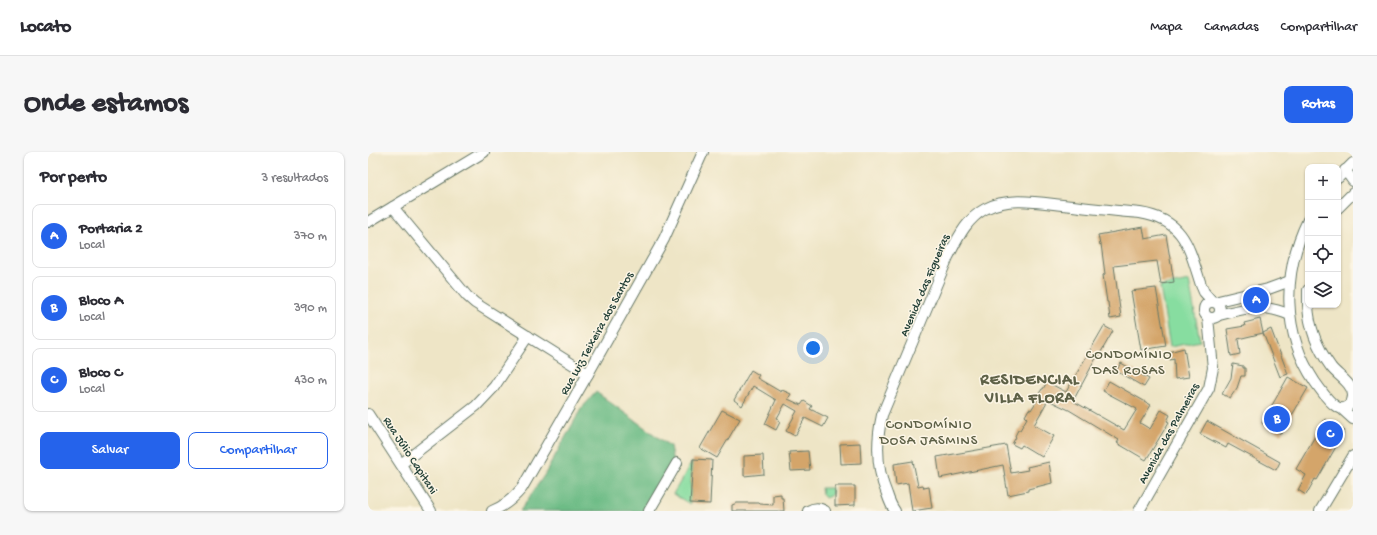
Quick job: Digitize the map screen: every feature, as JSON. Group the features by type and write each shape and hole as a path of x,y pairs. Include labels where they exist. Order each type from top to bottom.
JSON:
{"street":[{"path":"368,222 484,152"},
{"name":"Rua Luiz Teixeira dos Santos","path":"492,511 503,507 512,500 522,488 664,239 703,152"},
{"path":"1341,175 1349,167 1353,181"},
{"path":"1341,205 1353,194"},
{"name":"Avenida das Figueiras","path":"891,510 882,483 878,459 877,443 882,415 948,257 960,234 971,220 984,210 996,204 1022,201 1153,215 1175,228 1188,245 1201,286 1213,302"},
{"path":"393,207 467,296 475,303 588,374"},
{"path":"1305,226 1294,255 1290,281 1290,315 1294,339 1301,359 1309,373 1332,403 1342,409 1353,419"},
{"path":"1290,281 1268,289 1206,303 1203,308 1204,314 1208,318 1214,318 1219,315 1245,308 1261,307 1273,308 1290,315"},
{"path":"1242,294 1245,308"},
{"path":"1213,302 1220,307 1219,315"},
{"path":"1308,308 1314,335 1322,352 1332,368 1348,384 1352,391 1352,402 1350,405 1342,409"},
{"name":"Avenida das Palmeiras","path":"1139,511 1209,388 1213,368 1208,318"},
{"path":"401,464 476,406 494,387 528,336"},
{"name":"Rua Júlio Capitani","path":"368,414 431,511"},
{"path":"1320,511 1353,456"},
{"path":"649,511 677,463"},
{"path":"808,511 813,508 818,508 825,511"}],"green space":[{"path":"1189,281 1200,341 1170,347 1160,287"},
{"path":"596,392 670,446 673,462 646,511 520,511 545,474 581,409"},
{"path":"692,462 690,504 673,494"},
{"path":"821,488 832,488 832,494 825,498 822,494"}],"building":[{"path":"1143,227 1145,239 1166,235 1174,282 1161,284 1157,261 1114,266 1121,317 1110,319 1103,275 1105,274 1101,244 1100,245 1098,235"},
{"path":"1156,288 1166,346 1141,350 1131,291"},
{"path":"1260,319 1263,333 1238,339 1240,354 1231,356 1227,329 1245,326 1244,323"},
{"path":"1104,326 1113,331 1097,359 1096,358 1073,401 1124,430 1137,409 1103,391 1109,381 1151,405 1140,423 1150,429 1161,410 1170,415 1167,421 1169,422 1146,460 1117,443 1119,440 1069,410 1048,400 1034,425 1054,436 1042,457 1022,445 1020,448 1012,444 1018,430 1020,430 1027,418 1025,416 1029,409 1031,410 1040,396 1038,395 1047,382 1066,392"},
{"path":"1271,329 1288,374 1280,377 1263,333"},
{"path":"1184,348 1189,377 1175,379 1174,359 1170,360 1169,352"},
{"path":"1121,363 1149,379 1144,387 1116,371"},
{"path":"1233,364 1243,366 1243,368 1245,368 1245,376 1241,376 1237,388 1230,398 1222,394 1231,378"},
{"path":"751,370 759,375 757,378 781,392 782,390 791,394 788,399 801,405 804,401 812,406 810,409 828,418 823,427 805,418 795,436 786,431 797,411 785,404 777,418 780,422 776,430 765,424 776,400 753,386 742,406 734,400"},
{"path":"1288,377 1308,388 1281,434 1262,423"},
{"path":"722,410 740,419 717,458 700,448"},
{"path":"1325,419 1345,431 1317,480 1315,479 1306,495 1298,490 1306,475 1296,469"},
{"path":"1207,421 1280,462 1276,470 1228,444 1226,448 1200,434"},
{"path":"860,443 861,463 841,464 840,444"},
{"path":"1006,445 1011,473 1028,470 1027,467 1049,462 1052,483 1028,489 1028,491 1008,495 1003,465 940,478 937,457"},
{"path":"808,451 810,470 791,471 789,452"},
{"path":"763,455 764,474 744,476 744,456"},
{"path":"693,459 712,460 710,504 690,503"},
{"path":"913,461 918,486 923,485 924,488 929,487 932,508 912,511 908,483 896,485 894,464"},
{"path":"835,486 855,486 855,505 835,506"},
{"path":"781,494 781,498 783,498 784,511 732,511 732,505 737,503 759,503 773,505 773,495"}],"place":[{"name":"Portaria 2","path":"1256,300"},
{"name":"Bloco A","path":"1277,419"},
{"name":"Bloco C","path":"1330,434"}],"district":[{"name":"CONDOMÍNIO DAS ROSAS","path":"1129,362"},
{"name":"RESIDENCIAL VILLA FLORA","path":"1030,387"},
{"name":"CONDOMÍNIO DOSA JASMINS","path":"929,432"}]}
